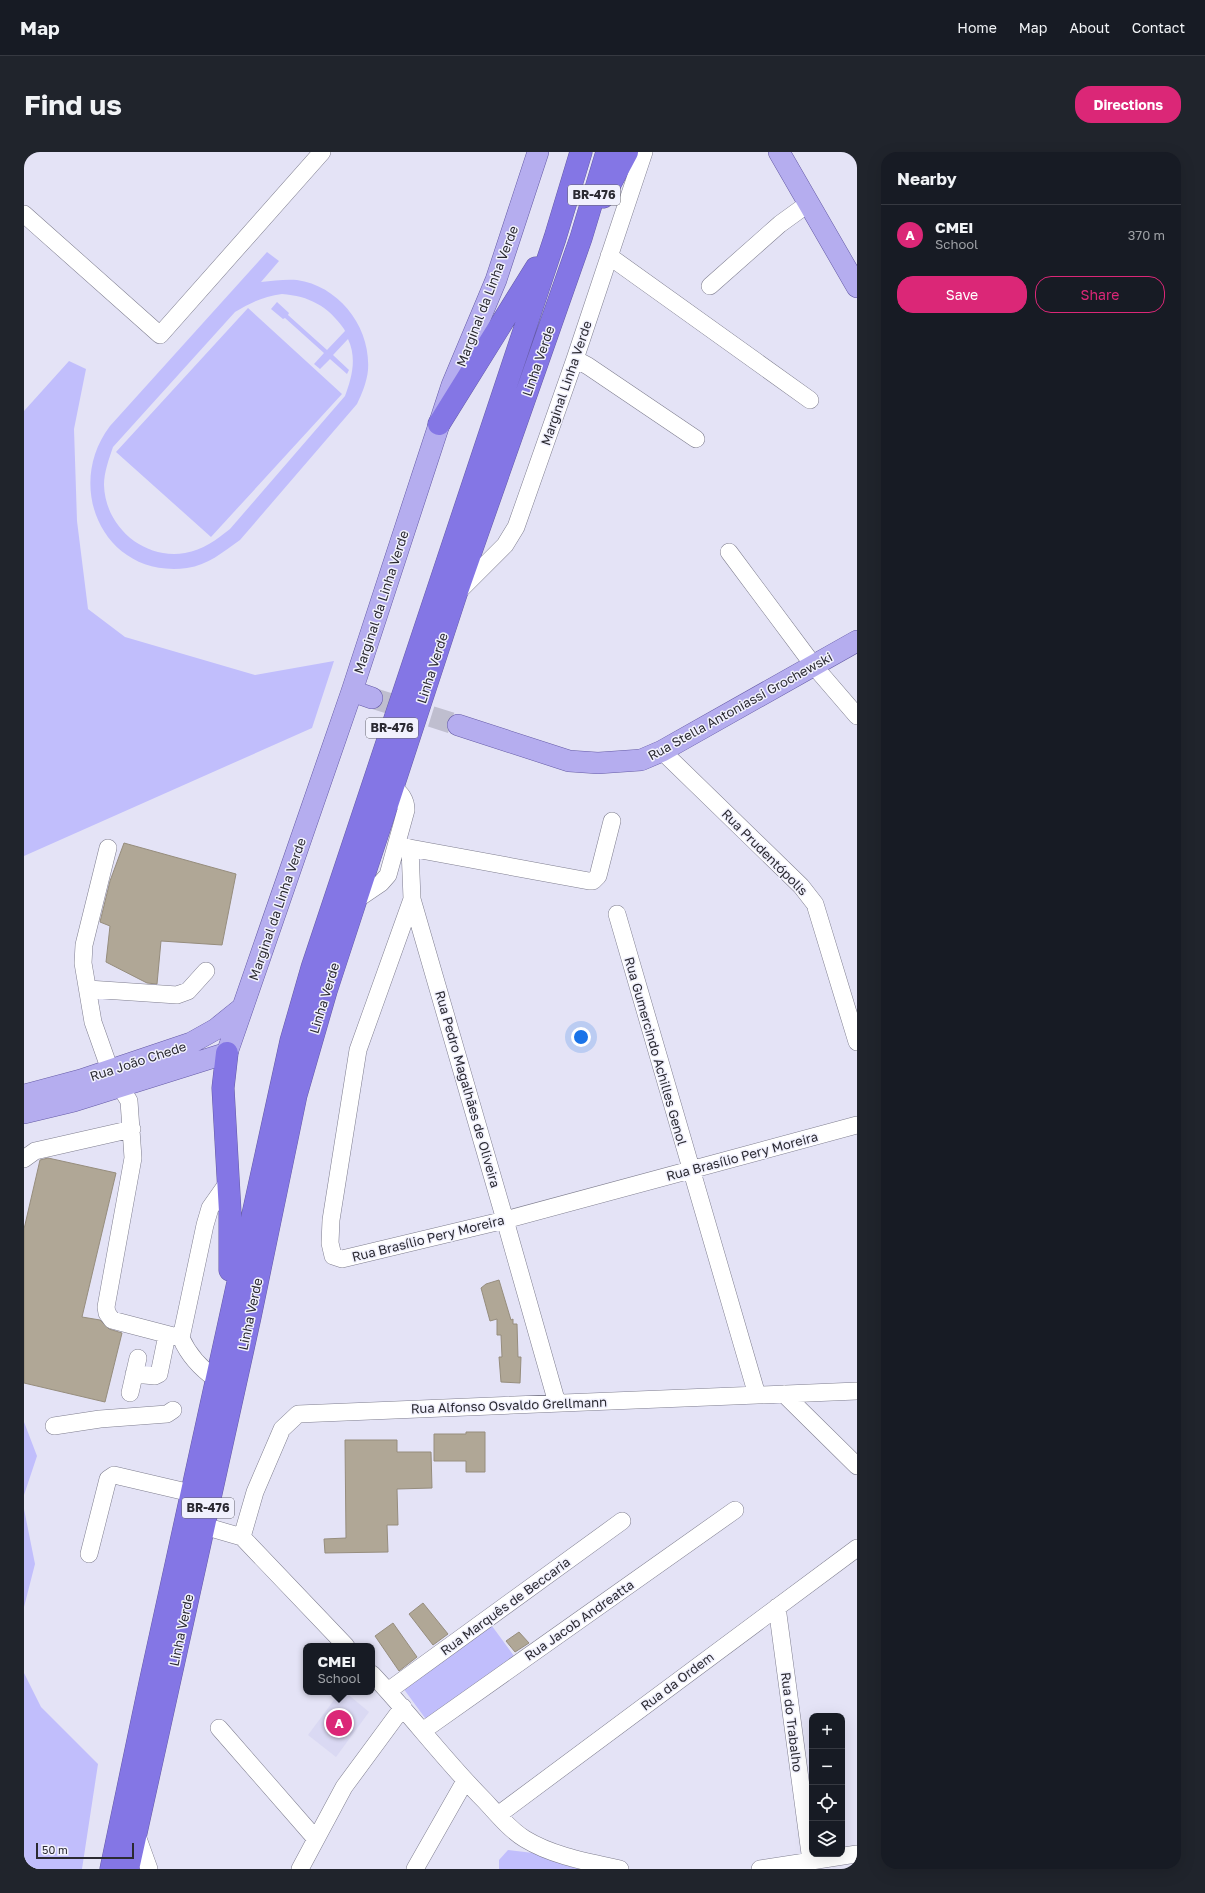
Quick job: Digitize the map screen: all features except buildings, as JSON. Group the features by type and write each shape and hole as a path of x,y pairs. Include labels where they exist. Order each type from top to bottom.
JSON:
{"highway":[{"name":"Linha Verde","path":"111,1869 191,1493 282,1078 312,968 555,238 581,152"},
{"name":"Linha Verde","path":"128,1869 204,1526 296,1095 326,991 456,594 581,238 607,152"},
{"path":"581,238 627,152"},
{"path":"439,424 555,238"},
{"path":"227,1052 223,1088 229,1181 231,1311"}],"main road":[{"name":"Marginal da Linha Verde","path":"227,1052 352,691 452,385 500,267 538,152"},
{"path":"779,152 857,287"},
{"name":"Rua Stella Antoniassi Grochewski","path":"458,725 569,761 598,763 641,760 662,751 857,641"},
{"path":"352,691 372,698"},
{"name":"Rua João Chede","path":"24,1113 54,1106 197,1041 216,1029 243,1008"},
{"name":"Rua João Chede","path":"24,1095 115,1078 227,1052"}],"street":[{"path":"24,214 160,335 322,152"},
{"name":"Marginal Linha Verde","path":"456,594 506,545 516,527 576,359 644,152"},
{"path":"710,286 780,224 809,203"},
{"path":"609,256 810,400"},
{"path":"576,359 696,438"},
{"path":"729,552 814,666 857,716"},
{"name":"Rua Prudentópolis","path":"662,751 802,886 815,904 857,1042"},
{"name":"Rua Pedro Magalhães de Oliveira","path":"393,787 403,797 406,803 404,846 412,899 506,1220 557,1403"},
{"path":"356,900 381,883 388,875 404,846 588,882 593,881 598,876 612,821"},
{"path":"108,848 84,945 84,963 93,1022 115,1078 129,1101 133,1158 106,1307 107,1313 112,1320 174,1336 195,1362 216,1379"},
{"name":"Rua Brasílio Pery Moreira","path":"412,899 358,1050 331,1220 330,1243 333,1256 342,1259 506,1220 857,1125"},
{"name":"Rua Gumercindo Achilles Genol","path":"616,914 756,1395"},
{"path":"88,990 177,995 188,991 206,971"},
{"path":"24,1159 35,1151 132,1129"},
{"path":"130,1393 136,1366 156,1376 159,1374 174,1336 210,1208 229,1181"},
{"name":"Rua Alfonso Osvaldo Grellmann","path":"242,1537 255,1492 282,1429 298,1414 857,1391"},
{"path":"784,1394 857,1466"},
{"path":"54,1426 100,1418 167,1414 173,1410"},
{"path":"89,1554 110,1476 114,1475 191,1493"},
{"name":"Rua Jacob Andreatta","path":"424,1730 735,1510"},
{"name":"Rua Marquês de Beccaria","path":"388,1691 622,1521"},
{"path":"204,1526 242,1537 343,1643"},
{"name":"Rua da Ordem","path":"498,1815 857,1548"},
{"name":"Rua do Trabalho","path":"777,1607 811,1861"},
{"path":"375,1677 424,1730 465,1781 498,1815 524,1838 553,1852 620,1869"},
{"path":"300,1869 315,1838 344,1787 403,1707"},
{"path":"219,1728 315,1838"},
{"path":"415,1869 465,1781"},
{"path":"136,1833 149,1869"},
{"path":"760,1869 857,1854"}],"shaded area":[{"path":"267,252 279,261 261,282 297,280 312,284 326,291 339,300 349,311 358,324 364,339 368,354 368,370 367,379 357,404 240,540 209,561 202,564 187,568 158,568 134,559 114,544 100,524 92,501 91,476 96,450 110,426","holes":["282,294 309,300 324,308 344,329 345,331 327,350 288,315 289,313 277,302 271,309 283,319 285,318 324,353 314,364 320,369 330,359 347,374 349,370 333,355 348,339 351,346 353,360 350,382 345,396 230,529 220,537 203,547 192,552 185,553 170,554 155,551 141,545 129,537 119,526 111,514 106,500 104,485 105,475 113,447 235,312 269,296"]},
{"path":"248,308 342,394 211,537 116,452"},
{"path":"69,361 86,369 74,429 77,521 88,609 125,637 255,675 334,661 312,728 24,856 24,411"},
{"path":"24,1422 37,1456 24,1495"},
{"path":"24,1509 35,1564 24,1607"},
{"path":"492,1626 517,1660 428,1722 403,1688"},
{"path":"24,1673 41,1707 98,1764 82,1869 24,1869"},
{"path":"338,1695 349,1695 369,1712 336,1757 308,1735"},
{"path":"508,1850 550,1855 594,1869 499,1869 499,1860"}],"tunnel":[{"path":"372,698 458,725"}],"place":[{"name":"CMEI","path":"339,1723"}]}
